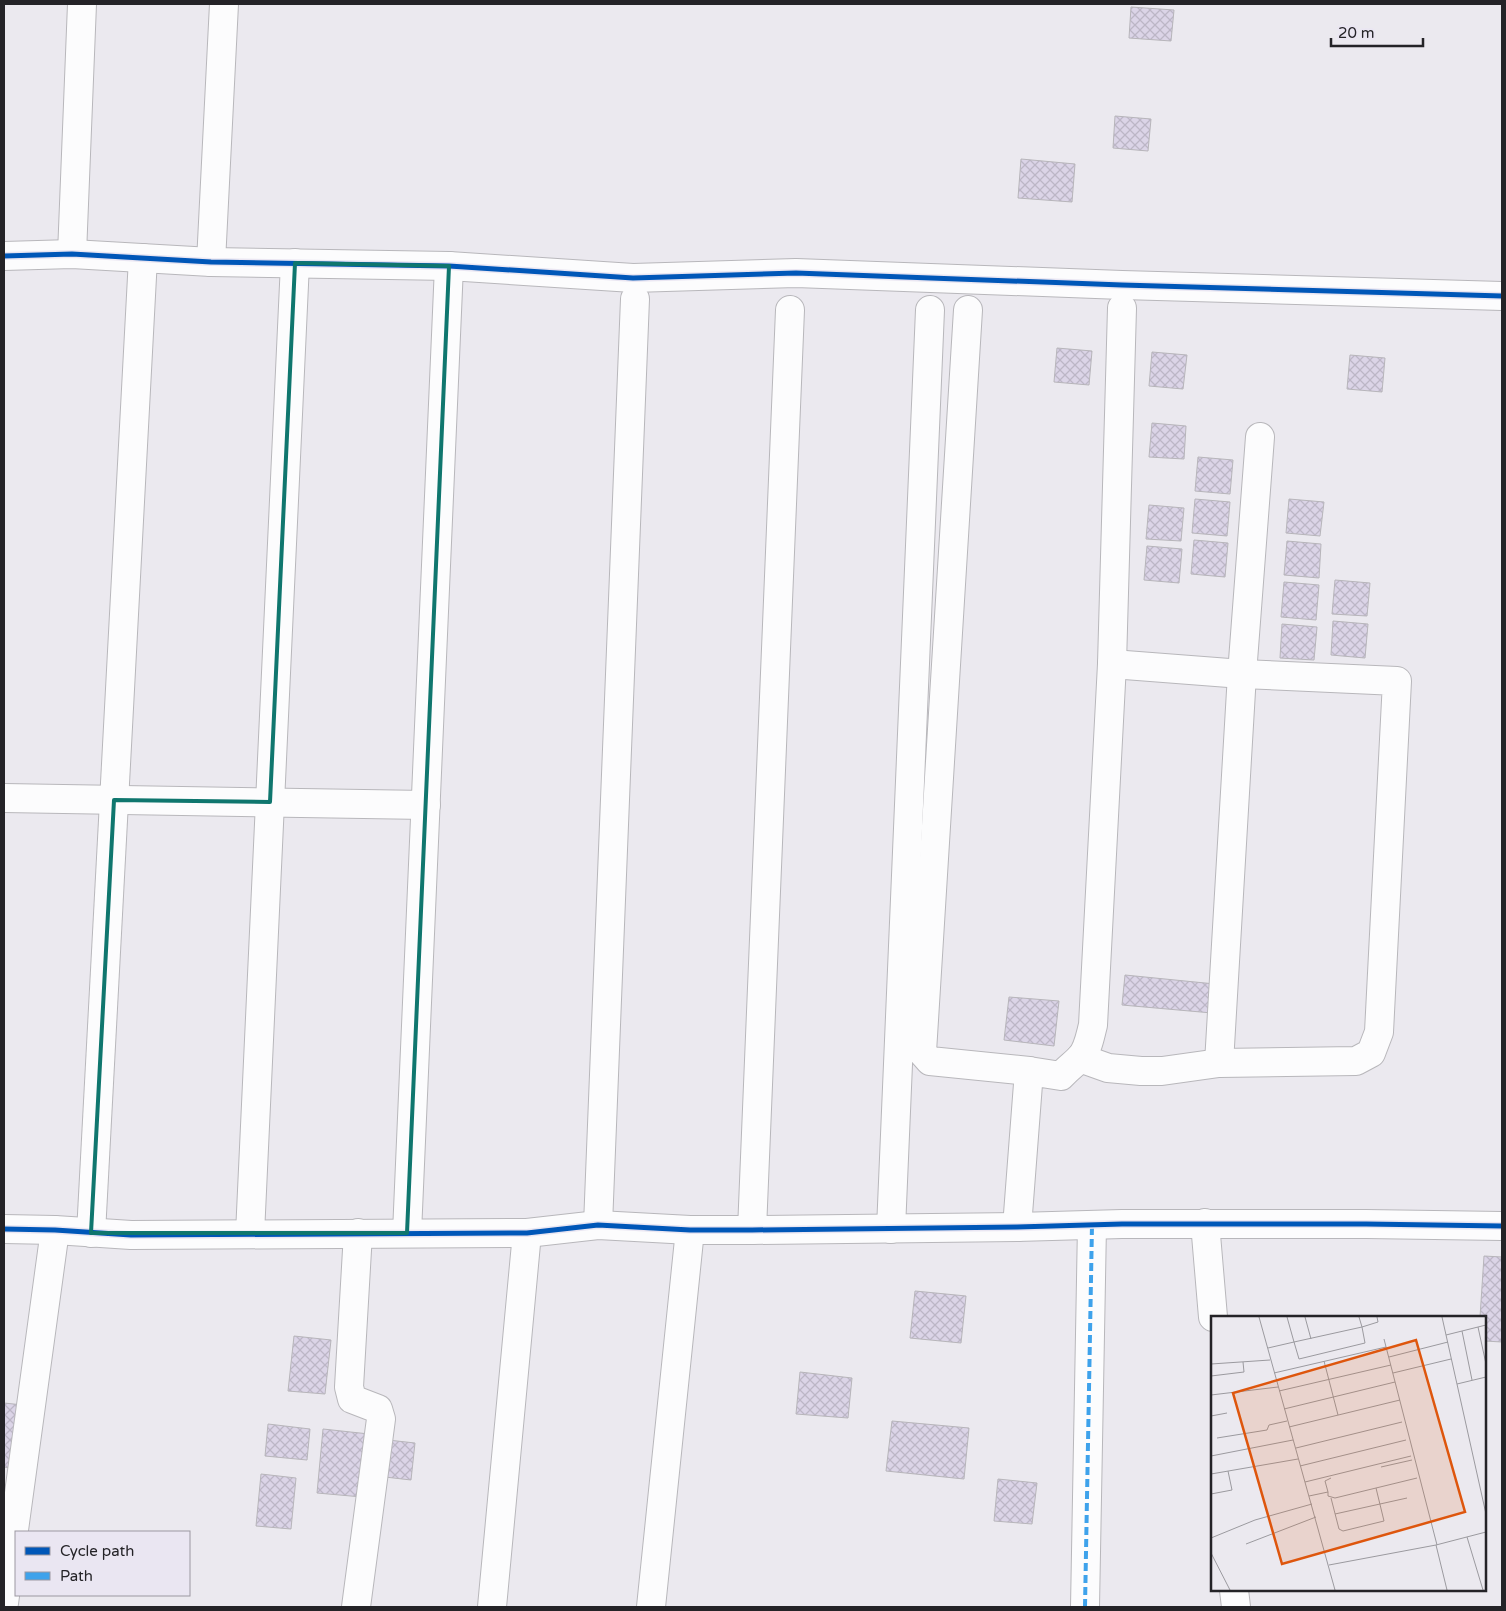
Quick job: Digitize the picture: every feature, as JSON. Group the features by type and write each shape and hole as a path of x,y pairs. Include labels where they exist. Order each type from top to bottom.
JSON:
{"street":[{"path":"72,254 82,4"},
{"path":"211,262 224,4"},
{"path":"4,256 72,254 211,262 449,266 633,278 796,273 1502,296"},
{"path":"91,1232 143,258"},
{"path":"250,1234 295,263"},
{"path":"407,1233 449,266"},
{"path":"598,1225 635,300"},
{"path":"968,310 922,1052 930,1061 1061,1076 1069,1066 1080,1058 1086,1048 1093,1025 1112,664 1122,308"},
{"path":"752,1230 790,310"},
{"path":"891,1229 930,310"},
{"path":"1219,1063 1242,674 1260,437"},
{"path":"1080,1058 1108,1068 1162,1071 1219,1063 1356,1061 1371,1053 1379,1032 1397,681 1242,674 1112,664"},
{"path":"4,798 426,805"},
{"path":"1017,1227 1030,1071"},
{"path":"1205,1223 1213,1316"},
{"path":"4,1229 131,1235 527,1233 598,1225 690,1230 891,1229 1205,1223 1502,1226"},
{"path":"1085,1607 1092,1225"},
{"path":"4,1603 55,1230"},
{"path":"651,1607 690,1230"},
{"path":"356,1607 381,1419 378,1409 352,1399 349,1387 358,1233"},
{"path":"492,1607 527,1233"},
{"path":"1234,1591 1236,1607"}],"highlighted area":[{"path":"295,263 449,266 407,1233 91,1233 114,800 270,802"}],"building":[{"path":"1131,7 1174,10 1171,41 1129,38"},
{"path":"1115,116 1151,119 1148,151 1113,148"},
{"path":"1021,159 1075,164 1072,202 1018,198"},
{"path":"1057,348 1092,351 1089,385 1054,382"},
{"path":"1152,352 1187,355 1183,389 1149,386"},
{"path":"1350,355 1385,358 1382,392 1347,389"},
{"path":"1152,423 1186,426 1184,459 1149,457"},
{"path":"1198,457 1233,460 1230,494 1195,491"},
{"path":"1195,499 1230,502 1227,536 1192,533"},
{"path":"1289,499 1324,502 1320,536 1286,533"},
{"path":"1149,505 1184,508 1181,541 1146,539"},
{"path":"1194,540 1228,543 1225,577 1191,574"},
{"path":"1287,541 1321,544 1319,578 1284,575"},
{"path":"1147,546 1182,549 1179,583 1144,580"},
{"path":"1335,580 1370,583 1367,616 1332,614"},
{"path":"1284,582 1319,585 1316,620 1281,617"},
{"path":"1333,621 1368,624 1365,658 1331,655"},
{"path":"1282,624 1317,627 1314,660 1280,658"},
{"path":"1125,975 1215,984 1212,1013 1122,1005"},
{"path":"1009,997 1059,1001 1054,1046 1004,1040"},
{"path":"1484,1256 1502,1257 1502,1342 1486,1341 1486,1316 1480,1316"},
{"path":"915,1291 966,1296 961,1343 910,1338"},
{"path":"294,1336 331,1340 325,1394 288,1391"},
{"path":"800,1372 852,1378 848,1418 796,1414"},
{"path":"4,1403 23,1405 16,1469 4,1467"},
{"path":"892,1421 969,1428 964,1479 886,1471"},
{"path":"268,1424 310,1429 307,1460 265,1456"},
{"path":"323,1429 369,1434 362,1497 317,1493"},
{"path":"388,1440 415,1443 411,1480 385,1477"},
{"path":"261,1474 296,1478 291,1529 256,1526"},
{"path":"998,1479 1037,1483 1032,1524 994,1521"}],"marked path":[{"path":"1085,1607 1092,1225"}],"cycle path":[{"path":"4,256 72,254 211,262 449,266 633,278 796,273 1502,296"},
{"path":"4,1229 131,1235 527,1233 598,1225 690,1230 1017,1227 1122,1224 1502,1226"}]}
